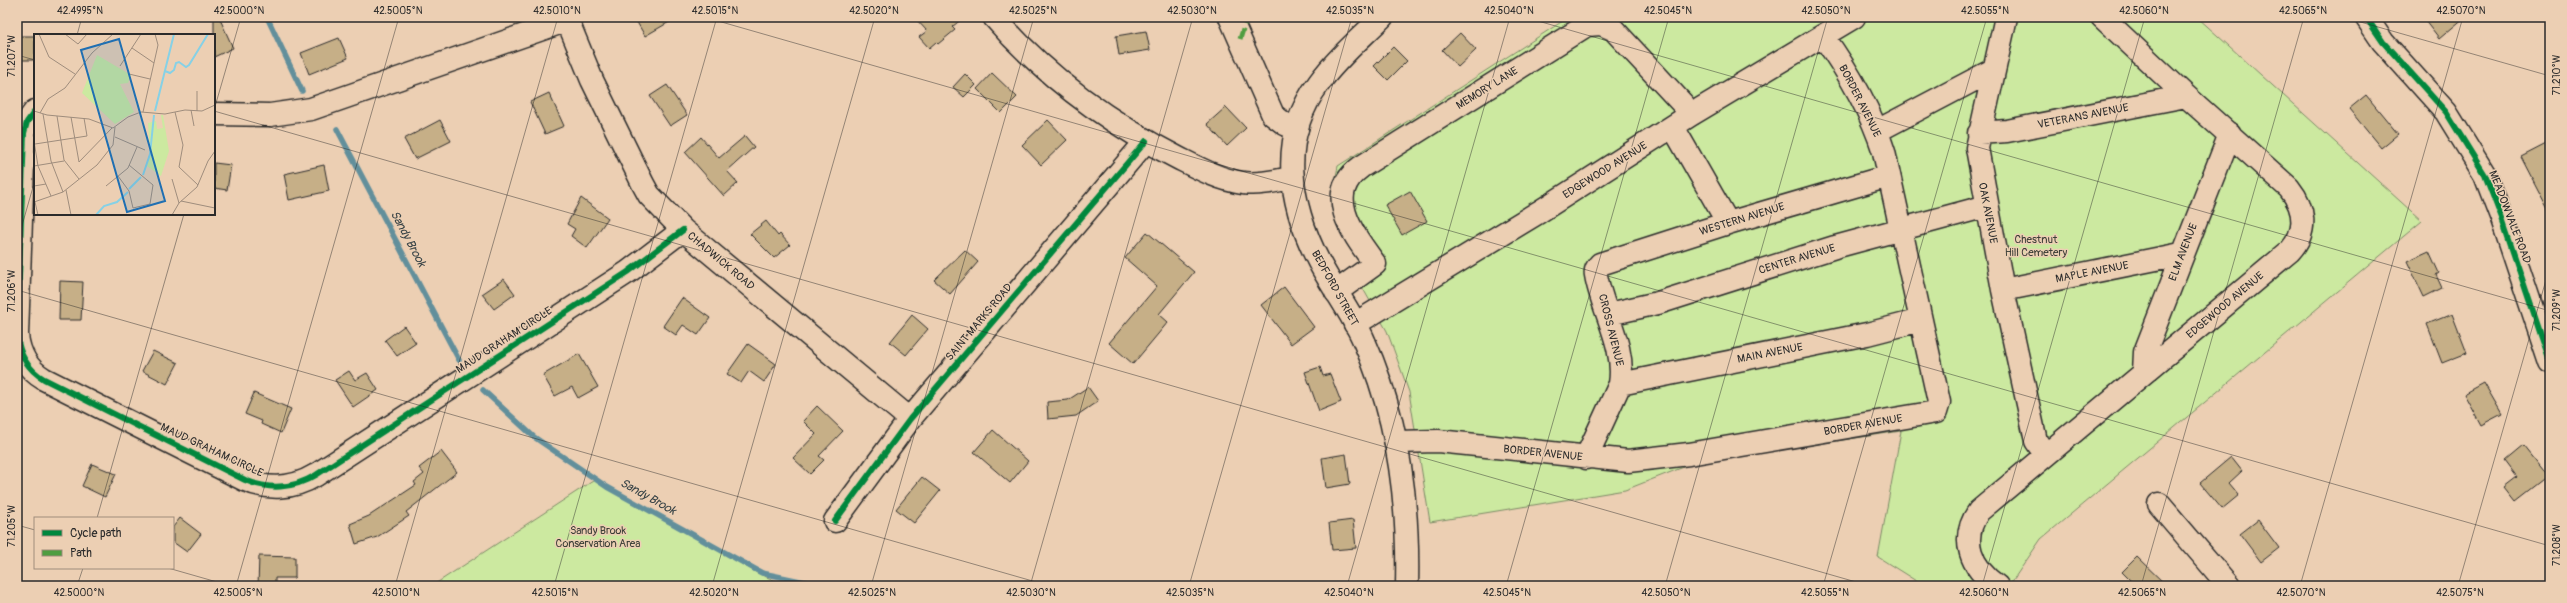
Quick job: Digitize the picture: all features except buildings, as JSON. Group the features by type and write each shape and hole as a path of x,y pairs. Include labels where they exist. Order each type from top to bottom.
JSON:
{"street":[{"path":"994,17 1040,67 1091,108 1146,141 1203,170 1233,181 1248,183 1291,178"},
{"path":"1230,17 1273,115 1285,124 1297,129"},
{"name":"BEDFORD STREET","path":"1382,17 1320,82 1305,104 1292,148 1291,178 1300,218 1308,239 1355,324 1380,379 1396,442 1404,505 1406,586"},
{"name":"EDGEWOOD AVENUE","path":"1355,324 1692,114 1854,17"},
{"name":"OAK AVENUE","path":"2006,17 1992,70 1979,133 1978,154 2003,290 2036,441 2045,454"},
{"name":"EDGEWOOD AVENUE","path":"1997,586 1985,576 1971,555 1968,541 1972,523 1984,507 2045,454 2290,251 2301,233 2303,218 2298,200 2289,188 2186,96 2102,17"},
{"name":"MEADOWVALE ROAD","path":"2366,17 2383,42 2446,112 2485,175 2502,219 2550,362"},
{"path":"215,114 270,115 311,109 567,19"},
{"name":"CHADWICK ROAD","path":"567,19 592,80 646,190 683,230 910,419"},
{"name":"MEMORY LANE","path":"1336,292 1375,264 1354,234 1344,210 1343,193 1349,177 1361,167 1587,25 1601,24 1613,29 1692,114"},
{"name":"BORDER AVENUE","path":"1396,442 1438,441 1586,458 1628,461 1689,454 1936,412 1939,402 1889,176 1877,131 1837,55 1823,36"},
{"path":"1877,131 1992,70"},
{"name":"VETERANS AVENUE","path":"1979,133 2007,131 2186,96"},
{"name":"MAUD GRAHAM CIRCLE","path":"34,112 27,122 24,133 17,335 19,348 24,361 40,376 245,480 262,486 293,485 316,475 628,272 683,230"},
{"path":"1673,127 1728,223"},
{"name":"ELM AVENUE","path":"2144,372 2145,352 2181,254 2230,134"},
{"name":"SAINT MARKS ROAD","path":"835,521 910,419 1146,141"},
{"name":"WESTERN AVENUE","path":"1597,267 1604,261 1889,176"},
{"name":"CENTER AVENUE","path":"1609,314 1658,303 1835,247 1987,206"},
{"name":"MAPLE AVENUE","path":"2003,290 2181,254"},
{"name":"CROSS AVENUE","path":"1586,458 1620,384 1621,367 1609,314 1596,276 1597,267"},
{"name":"MAIN AVENUE","path":"1620,384 1867,334 1921,320"},
{"path":"2159,504 2230,586"}],"green space":[{"name":"Chestnut Hill Cemetery","path":"1569,17 2197,17 2422,221 2041,539 2009,586 1924,586 1878,557 1901,431 1694,463 1625,490 1430,522 1409,392 1387,331 1353,271 1358,265 1358,261 1334,187 1338,166"},
{"name":"Sandy Brook Conservation Area","path":"596,479 757,573 788,586 432,586"}],"waterway":[{"name":"Sandy Brook","path":"267,17 302,91"},
{"name":"Sandy Brook","path":"337,129 459,360"},
{"name":"Sandy Brook","path":"483,390 534,437 607,487 762,573 824,586"}],"marked path":[{"path":"1240,39 1247,17"}],"cycle path":[{"path":"2366,17 2383,42 2446,112 2485,175 2502,219 2550,362"},
{"path":"34,112 27,122 24,133 17,335 22,355 25,360 33,371 44,379 245,480 272,487 298,483 316,475 628,272 683,230"},
{"path":"835,521 910,419 1146,141"}]}
